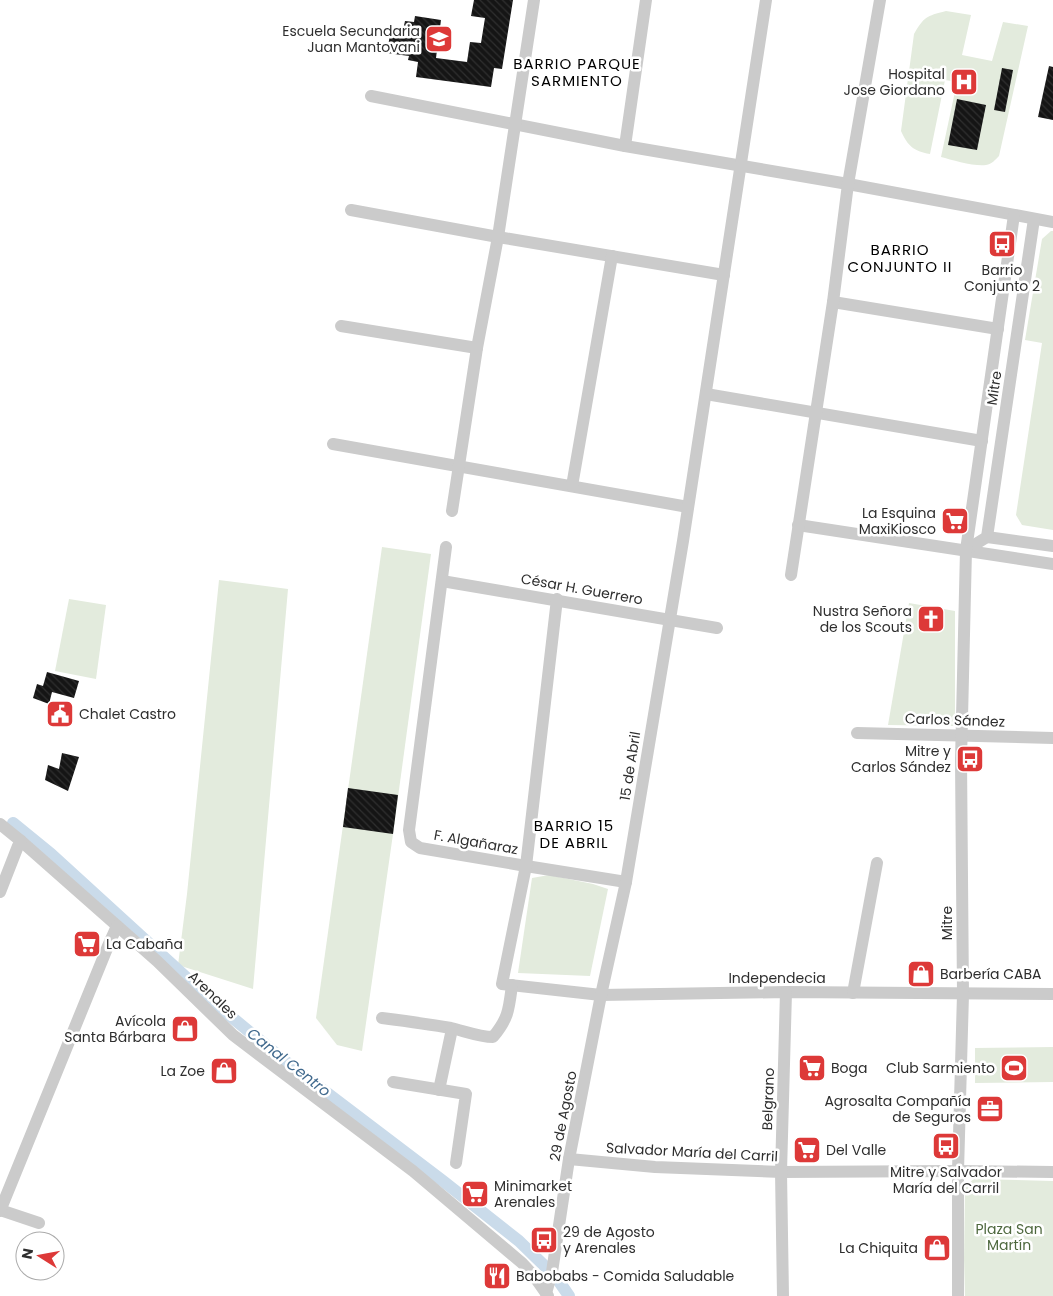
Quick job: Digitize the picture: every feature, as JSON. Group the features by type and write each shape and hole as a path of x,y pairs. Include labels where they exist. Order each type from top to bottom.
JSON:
{"street":[{"path":"452,511 477,348 498,237 534,0"},
{"path":"625,146 646,0"},
{"name":"15 de Abril","path":"602,995 626,882 683,541 766,0"},
{"path":"791,575 833,302 848,184 880,0"},
{"path":"371,96 625,146 848,184 1053,222"},
{"path":"351,210 724,275"},
{"name":"Mitre","path":"958,1296 958,1171 962,994 962,735 966,550 1014,215"},
{"name":"Mitre","path":"987,537 1034,219"},
{"path":"572,486 612,256"},
{"path":"833,302 998,328"},
{"path":"342,326 477,348"},
{"path":"706,394 982,441"},
{"path":"333,444 688,507"},
{"path":"798,525 1053,564"},
{"path":"966,550 987,537 1053,546"},
{"path":"442,581 446,548"},
{"name":"César H. Guerrero","path":"442,581 557,599 717,628"},
{"name":"F. Algañaraz","path":"442,581 409,830 410,842 420,848 626,882"},
{"path":"382,1018 452,1029 486,1037 493,1036 502,1026 509,1011 507,985 526,866 557,599"},
{"name":"Carlos Sández","path":"857,733 1053,738"},
{"name":"Arenales","path":"0,824 117,926 233,1035 413,1171 490,1235 534,1276 547,1295"},
{"path":"0,892 21,841"},
{"path":"853,993 877,863"},
{"path":"40,1223 0,1211 117,926"},
{"name":"Independecia","path":"507,985 602,995 786,992 1053,994"},
{"name":"Belgrano","path":"783,1296 781,1172 786,992"},
{"name":"29 de Agosto","path":"547,1295 552,1276 569,1159 602,995"},
{"path":"440,1090 452,1029"},
{"path":"393,1082 466,1094 456,1162"},
{"name":"Salvador María del Carril","path":"569,1159 655,1167 781,1172 1053,1172"}],"green space":[{"path":"946,11 971,15 962,55 992,61 1003,22 1028,26 999,156 988,164 970,164 941,157 957,82 945,80 930,154 912,147 901,131 914,34 926,18"},
{"path":"1053,231 1053,530 1022,525 1016,515 1042,343 1025,340 1042,239"},
{"path":"382,547 431,554 362,1051 337,1045 316,1018"},
{"path":"219,580 288,589 253,989 178,965"},
{"path":"69,599 106,605 96,679 55,671"},
{"path":"909,603 955,611 955,726 888,725"},
{"path":"549,875 608,889 590,976 518,973 532,878"},
{"name":"Club Sarmiento","path":"1053,1047 1053,1082 975,1083 975,1048"},
{"name":"Plaza San Martín","path":"974,1179 1053,1181 1053,1296 965,1296 965,1189"}],"building":[{"path":"474,0 513,0 502,69 494,68 491,87 416,77 418,62 408,60 409,56 387,53 391,28 403,30 405,21 414,22 415,16 441,20 436,58 467,62 470,42 481,43 485,18 471,16"},
{"path":"1049,66 1053,67 1053,120 1038,117"},
{"path":"1002,68 1013,70 1005,112 994,110"},
{"path":"957,99 986,105 977,150 948,145"},
{"path":"47,672 79,681 74,698 52,692 49,704 33,698 37,684 43,686"},
{"path":"62,753 79,757 68,791 45,780 48,765 59,769"},
{"path":"348,788 398,795 393,834 343,827"}],"waterway":[{"name":"Canal Centro","path":"13,823 51,854 212,1001 285,1061 519,1241 556,1277 569,1296"}],"place":[{"name":"Escuela Secundaria Juan Mantovani","path":"439,39"},
{"name":"Hospital Jose Giordano","path":"964,82"},
{"name":"Barrio Conjunto 2","path":"1002,244"},
{"name":"La Esquina MaxiKiosco","path":"955,521"},
{"name":"Nustra Señora de los Scouts","path":"931,619"},
{"name":"Chalet Castro","path":"60,714"},
{"name":"Mitre y Carlos Sández","path":"970,759"},
{"name":"La Cabaña","path":"87,944"},
{"name":"Barbería CABA","path":"921,974"},
{"name":"Avícola Santa Bárbara","path":"185,1029"},
{"name":"Boga","path":"812,1068"},
{"name":"Club Sarmiento","path":"1014,1068"},
{"name":"La Zoe","path":"224,1071"},
{"name":"Agrosalta Compañía de Seguros","path":"990,1109"},
{"name":"Mitre y Salvador María del Carril","path":"946,1146"},
{"name":"Del Valle","path":"807,1150"},
{"name":"Minimarket Arenales","path":"475,1194"},
{"name":"29 de Agosto y Arenales","path":"544,1240"},
{"name":"La Chiquita","path":"937,1248"},
{"name":"Babobabs - Comida Saludable","path":"497,1276"}],"district":[{"name":"BARRIO PARQUE SARMIENTO","path":"577,72"},
{"name":"BARRIO CONJUNTO II","path":"900,258"},
{"name":"BARRIO 15 DE ABRIL","path":"574,834"}]}
